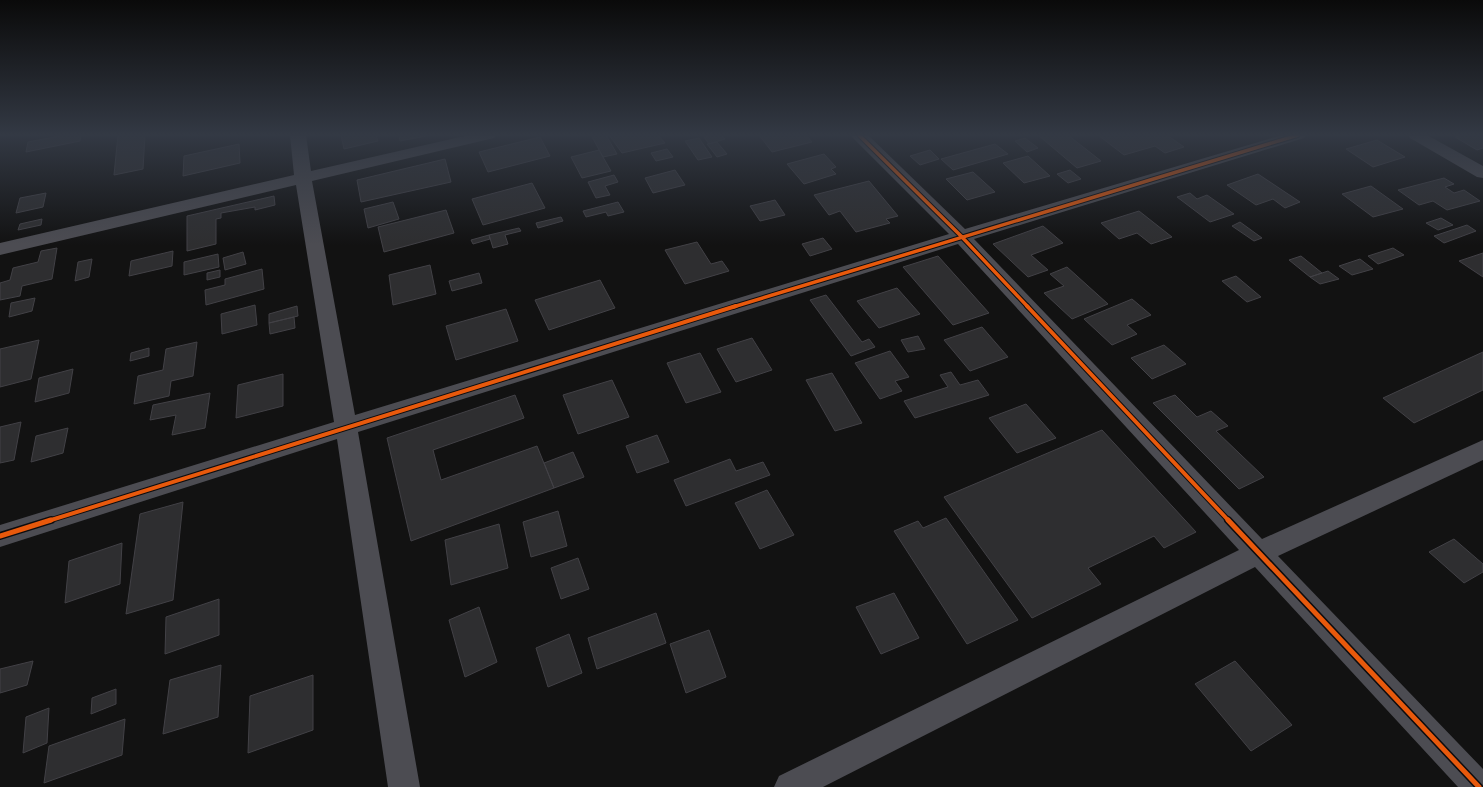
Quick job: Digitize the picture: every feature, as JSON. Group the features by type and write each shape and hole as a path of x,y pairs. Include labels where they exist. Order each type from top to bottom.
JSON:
{"street":[{"path":"302,172 346,426 404,787"},
{"path":"0,249 326,172"},
{"path":"896,172 961,236 1479,787"},
{"path":"0,536 346,426 961,236 1175,172"},
{"path":"790,787 1258,553 1483,448"}],"building":[{"path":"114,172 130,172 114,175"},
{"path":"183,172 202,172 183,176"},
{"path":"392,172 448,172 451,182 361,202 357,180"},
{"path":"579,172 608,172 582,178"},
{"path":"669,172 676,172 685,185 653,193 645,178"},
{"path":"794,172 834,172 836,174 804,184"},
{"path":"973,172 995,192 967,200 946,179"},
{"path":"1012,172 1045,172 1050,176 1024,183"},
{"path":"1072,172 1081,179 1068,183 1057,174"},
{"path":"1258,174 1300,202 1285,208 1273,199 1256,205 1227,185"},
{"path":"614,175 618,182 605,186 610,195 596,198 588,182"},
{"path":"1444,178 1454,184 1445,187 1454,193 1464,190 1480,201 1447,210 1433,201 1419,205 1398,190"},
{"path":"869,181 898,216 886,219 890,223 856,232 840,211 829,215 814,195"},
{"path":"532,183 545,208 483,225 472,199"},
{"path":"1371,186 1403,209 1373,217 1342,194"},
{"path":"46,193 43,207 16,213 20,198"},
{"path":"1190,193 1197,199 1207,195 1234,214 1210,222 1177,197"},
{"path":"274,196 275,205 255,210 255,207 221,213 221,218 216,219 216,244 187,251 187,216"},
{"path":"775,200 785,215 760,221 750,206"},
{"path":"393,202 399,219 368,228 364,209"},
{"path":"618,202 624,212 608,216 606,212 586,217 583,211"},
{"path":"446,210 454,233 384,252 378,227"},
{"path":"1139,211 1172,237 1151,244 1137,233 1119,239 1101,223"},
{"path":"561,217 563,221 538,228 536,223"},
{"path":"1441,218 1453,225 1438,230 1426,223"},
{"path":"42,219 41,225 18,230 20,224"},
{"path":"1240,222 1262,238 1254,241 1232,226"},
{"path":"1467,225 1476,231 1444,243 1434,236"},
{"path":"1043,226 1063,243 1031,255 1048,270 1028,277 993,244"},
{"path":"519,228 521,231 505,235 508,244 493,248 489,235"},
{"path":"489,235 490,239 473,244 471,240"},
{"path":"823,238 832,249 810,256 802,244"},
{"path":"697,242 711,264 722,261 729,271 685,284 665,250"},
{"path":"57,248 52,279 22,286 20,296 0,300 0,283 10,280 13,268 38,262 41,251"},
{"path":"1393,248 1404,255 1378,264 1368,256"},
{"path":"173,251 172,266 129,276 131,261"},
{"path":"243,252 246,264 225,270 223,258"},
{"path":"1483,253 1483,277 1459,261"},
{"path":"218,254 219,267 184,275 184,262"},
{"path":"938,256 989,313 953,325 903,267"},
{"path":"1301,256 1322,273 1310,277 1289,260"},
{"path":"92,259 89,277 75,281 78,262"},
{"path":"1360,259 1373,269 1352,275 1339,266"},
{"path":"430,265 436,294 393,305 389,275"},
{"path":"1067,267 1108,304 1072,319 1044,293 1064,286 1050,274"},
{"path":"262,269 264,289 206,305 205,290 225,285 225,279"},
{"path":"220,270 220,277 207,280 207,273"},
{"path":"1328,271 1339,279 1320,284 1310,277"},
{"path":"479,273 482,283 452,291 449,281"},
{"path":"1236,276 1261,297 1247,302 1222,281"},
{"path":"600,280 615,308 549,330 535,300"},
{"path":"897,288 920,314 879,328 857,301"},
{"path":"826,295 862,342 869,339 875,347 851,356 810,300"},
{"path":"35,298 32,311 9,317 11,303"},
{"path":"1132,299 1151,315 1127,325 1137,334 1112,345 1084,319"},
{"path":"255,305 257,325 222,334 221,314"},
{"path":"297,306 298,316 269,323 269,314"},
{"path":"506,309 518,341 456,360 446,326"},
{"path":"294,317 295,328 270,334 269,323"},
{"path":"982,327 1008,357 970,371 944,340"},
{"path":"918,336 925,349 908,352 901,340"},
{"path":"752,338 772,370 736,382 717,349"},
{"path":"39,340 31,379 0,387 0,349"},
{"path":"197,342 193,376 171,381 169,396 134,404 138,376 163,370 166,349"},
{"path":"1164,345 1186,364 1152,379 1131,358"},
{"path":"149,348 149,356 130,361 131,353"},
{"path":"890,351 909,377 895,381 902,391 880,399 855,363"},
{"path":"1483,352 1483,390 1414,423 1383,398"},
{"path":"700,353 721,392 686,403 667,363"},
{"path":"73,369 69,393 35,402 39,378"},
{"path":"951,372 960,385 978,380 989,395 915,418 904,401 948,387 940,375"},
{"path":"832,373 862,423 835,431 806,380"},
{"path":"283,374 283,406 236,418 238,385"},
{"path":"612,380 629,417 578,434 563,395"},
{"path":"210,393 205,428 172,435 176,415 150,420 153,405"},
{"path":"515,395 524,418 433,450 441,480 537,446 554,488 411,541 387,438"},
{"path":"1175,395 1197,417 1211,411 1228,426 1216,431 1264,477 1239,489 1153,403"},
{"path":"1026,404 1056,438 1017,453 989,418"},
{"path":"21,422 14,460 0,463 0,427"},
{"path":"68,428 63,453 31,462 36,436"},
{"path":"1102,430 1196,532 1164,548 1154,536 1088,568 1101,584 1032,618 944,497"},
{"path":"657,435 669,462 637,473 626,446"},
{"path":"573,452 584,477 554,488 544,463"},
{"path":"730,459 736,471 763,462 770,475 686,506 674,480"},
{"path":"767,490 794,535 760,549 735,503"},
{"path":"183,502 173,600 126,614 140,514"},
{"path":"558,511 567,546 531,557 523,522"},
{"path":"946,518 1018,620 967,644 894,531 918,521 923,528"},
{"path":"499,524 508,568 451,585 445,540"},
{"path":"1454,539 1483,564 1483,572 1464,583 1429,552"},
{"path":"122,543 120,584 65,603 69,561"},
{"path":"578,558 589,589 561,599 551,568"},
{"path":"894,593 919,638 881,654 856,607"},
{"path":"219,599 219,635 165,654 166,617"},
{"path":"479,607 497,662 465,677 449,620"},
{"path":"656,613 666,643 597,669 588,638"},
{"path":"709,630 726,677 686,693 670,644"},
{"path":"569,634 582,673 548,687 536,648"},
{"path":"33,661 27,685 0,693 0,669"},
{"path":"1235,661 1292,725 1251,751 1195,684"},
{"path":"221,665 218,717 163,734 170,680"},
{"path":"313,675 313,730 248,753 250,696"},
{"path":"116,689 116,704 91,714 92,698"},
{"path":"49,708 47,743 23,753 26,717"},
{"path":"125,719 122,755 44,783 49,746"}],"cycle path":[{"path":"896,172 961,236 1479,787"},
{"path":"0,536 648,333 1176,172"}]}
